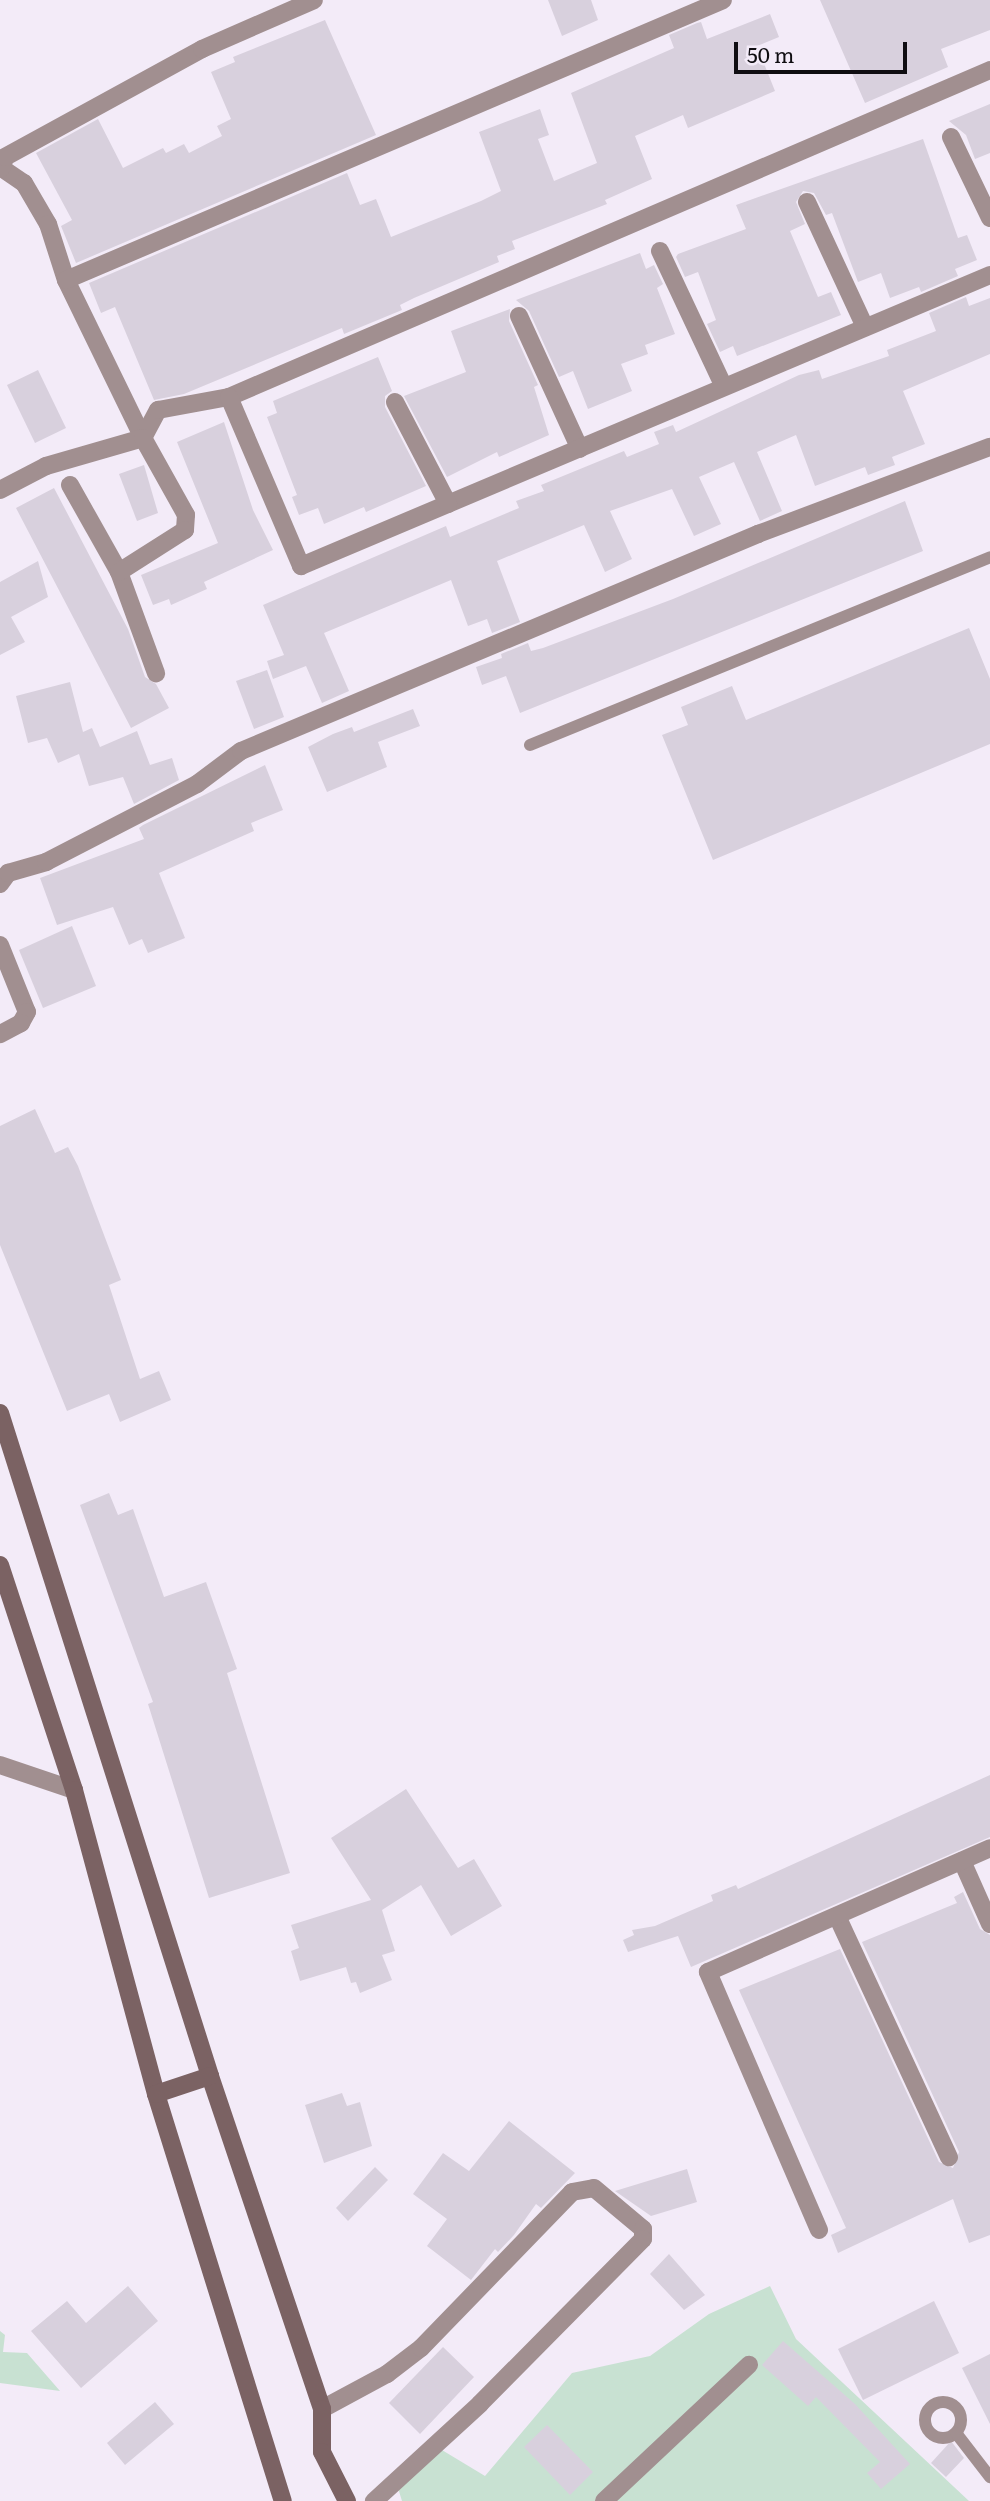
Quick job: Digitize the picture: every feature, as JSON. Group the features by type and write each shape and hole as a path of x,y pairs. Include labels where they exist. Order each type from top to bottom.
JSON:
{"main road":[{"path":"0,1413 210,2076 323,2409 322,2452 347,2501"},
{"path":"0,1565 74,1790 156,2094 283,2501"},
{"path":"156,2094 210,2076"}],"street":[{"path":"120,572 185,530 186,515 144,438 66,280 48,224 24,183 1,167 5,157 191,55 314,0"},
{"path":"66,280 723,0"},
{"path":"0,490 46,466 144,438 158,410 229,397 990,70"},
{"path":"951,136 990,218"},
{"path":"807,202 865,327"},
{"path":"660,251 724,387"},
{"path":"229,397 301,566 990,275"},
{"path":"519,316 580,449"},
{"path":"395,402 448,504"},
{"path":"0,884 8,873 46,862 197,784 241,751 758,534 990,447"},
{"path":"70,485 120,572 156,674"},
{"path":"0,945 27,1012 21,1023 0,1034"},
{"path":"0,1765 74,1790"},
{"path":"819,2230 708,1972 990,1848"},
{"path":"962,1861 990,1924"},
{"path":"837,1916 949,2157"},
{"path":"323,2409 387,2375 421,2348 572,2192 594,2188 643,2228 643,2239 480,2404 374,2501"},
{"path":"604,2501 749,2365"}],"lane":[{"path":"530,746 990,557"},
{"path":"956,2433 990,2477"}],"green space":[{"path":"770,2286 796,2339 969,2501 402,2501 398,2488 432,2444 485,2476 572,2373 650,2356 709,2314"},
{"path":"0,2331 5,2335 3,2352 27,2353 60,2391 0,2383"}],"building":[{"path":"548,0 591,0 598,20 562,36"},
{"path":"820,0 990,0 990,30 941,49 948,67 865,103"},
{"path":"770,14 779,37 757,46 775,91 688,128 683,115 635,136 652,179 605,200 607,204 512,241 515,249 497,256 499,262 414,298 400,305 402,310 344,334 342,328 184,394 154,400 115,307 101,313 89,283 347,173 360,205 376,199 391,237 481,201 501,191 479,132 540,109 549,135 538,139 554,181 597,163 571,93 674,48 669,35 697,23 701,22 707,39"},
{"path":"325,20 376,135 76,263 61,226 72,220 36,153 98,119 123,168 163,148 166,153 184,144 189,153 222,136 217,126 231,119 211,72 235,62 233,57"},
{"path":"990,104 990,153 975,159 966,135 949,121"},
{"path":"923,139 958,238 967,235 977,260 955,269 958,276 921,292 919,287 890,298 881,273 858,282 832,213 826,215 814,193 803,191 796,202 805,224 790,231 818,297 831,292 841,315 737,356 733,346 720,352 707,324 716,320 698,272 685,277 676,257 678,254 746,229 736,205"},
{"path":"640,253 646,269 654,265 663,284 657,288 675,334 645,345 648,354 621,364 632,391 588,409 573,371 559,377 529,311 516,300"},
{"path":"966,297 969,306 990,298 990,354 903,391 925,444 892,457 895,465 868,475 865,467 815,486 796,435 757,452 782,511 760,521 734,462 699,477 721,524 694,536 672,489 610,511 632,559 605,572 584,525 497,561 520,622 492,633 487,619 468,626 451,580 324,633 349,691 322,703 306,666 273,679 267,661 284,655 263,605 446,526 450,537 519,508 516,501 544,491 541,485 624,451 627,457 659,444 654,432 673,425 676,432 799,375 819,370 822,379 889,356 887,350 936,331 929,313"},
{"path":"510,309 509,321 538,385 534,387 549,435 499,457 497,452 447,477 404,396 466,372 451,331"},
{"path":"378,357 392,391 385,396 385,407 426,486 366,512 364,507 324,524 318,508 299,515 292,497 297,495 267,417 277,413 273,401"},
{"path":"38,370 66,428 35,443 7,385"},
{"path":"224,422 253,510 273,550 204,582 207,589 171,605 169,599 153,605 141,575 218,543 177,442"},
{"path":"144,465 158,513 137,521 119,474"},
{"path":"54,488 128,629 145,677 156,684 169,708 131,728 16,508"},
{"path":"905,501 923,551 520,713 506,676 482,685 476,667 502,658 501,654 528,643 531,651 543,648 673,599"},
{"path":"38,561 48,597 11,617 25,642 0,655 0,582"},
{"path":"969,628 990,679 990,744 713,860 662,735 688,725 681,707 732,686 746,720"},
{"path":"267,670 284,717 254,729 236,681"},
{"path":"70,682 83,732 92,728 100,747 137,731 150,765 172,758 179,780 134,804 123,777 89,786 79,754 58,763 47,738 28,743 16,696"},
{"path":"413,709 420,726 378,742 387,767 327,792 308,747 352,727 354,732"},
{"path":"265,765 283,810 251,823 254,831 159,873 185,938 148,953 142,939 129,945 113,907 57,925 40,878 144,839 139,828 143,825"},
{"path":"72,926 96,986 43,1008 19,950"},
{"path":"35,1109 55,1153 68,1147 78,1166 121,1280 109,1285 140,1379 159,1371 171,1400 120,1422 109,1394 67,1411 0,1245 0,1126"},
{"path":"109,1493 118,1515 133,1509 164,1597 206,1582 237,1669 227,1673 290,1873 209,1898 148,1704 153,1702 80,1505"},
{"path":"990,1775 990,1837 691,1967 678,1936 628,1952 623,1940 634,1935 632,1930 655,1926 713,1901 711,1895 736,1885 738,1889"},
{"path":"406,1789 458,1868 474,1859 502,1906 451,1936 421,1885 382,1910 395,1951 382,1955 392,1980 360,1993 356,1982 351,1983 346,1967 300,1981 291,1951 299,1948 291,1925 371,1900 331,1838"},
{"path":"963,1892 980,1929 990,1935 990,2235 969,2243 953,2199 838,2253 831,2235 846,2228 739,1990 840,1949 939,2162 953,2168 959,2152 862,1942 957,1903 954,1897"},
{"path":"342,2093 347,2106 360,2102 372,2146 324,2163 305,2105"},
{"path":"509,2121 575,2173 541,2208 536,2204 514,2235 498,2252 495,2249 471,2280 427,2246 447,2219 413,2194 443,2153 469,2171"},
{"path":"375,2167 388,2180 348,2221 336,2208"},
{"path":"687,2169 697,2202 651,2216 615,2191"},
{"path":"669,2254 705,2295 684,2310 650,2274"},
{"path":"128,2286 158,2321 81,2388 31,2331 67,2301 86,2323"},
{"path":"934,2301 959,2353 863,2400 838,2349"},
{"path":"783,2341 855,2404 910,2464 881,2489 867,2473 880,2462 816,2397 808,2406 762,2365"},
{"path":"443,2347 474,2377 420,2434 389,2403"},
{"path":"990,2354 990,2424 962,2368"},
{"path":"155,2402 174,2424 125,2465 107,2443"},
{"path":"547,2425 593,2472 570,2495 524,2447"},
{"path":"951,2441 964,2458 946,2477 931,2463"}]}
